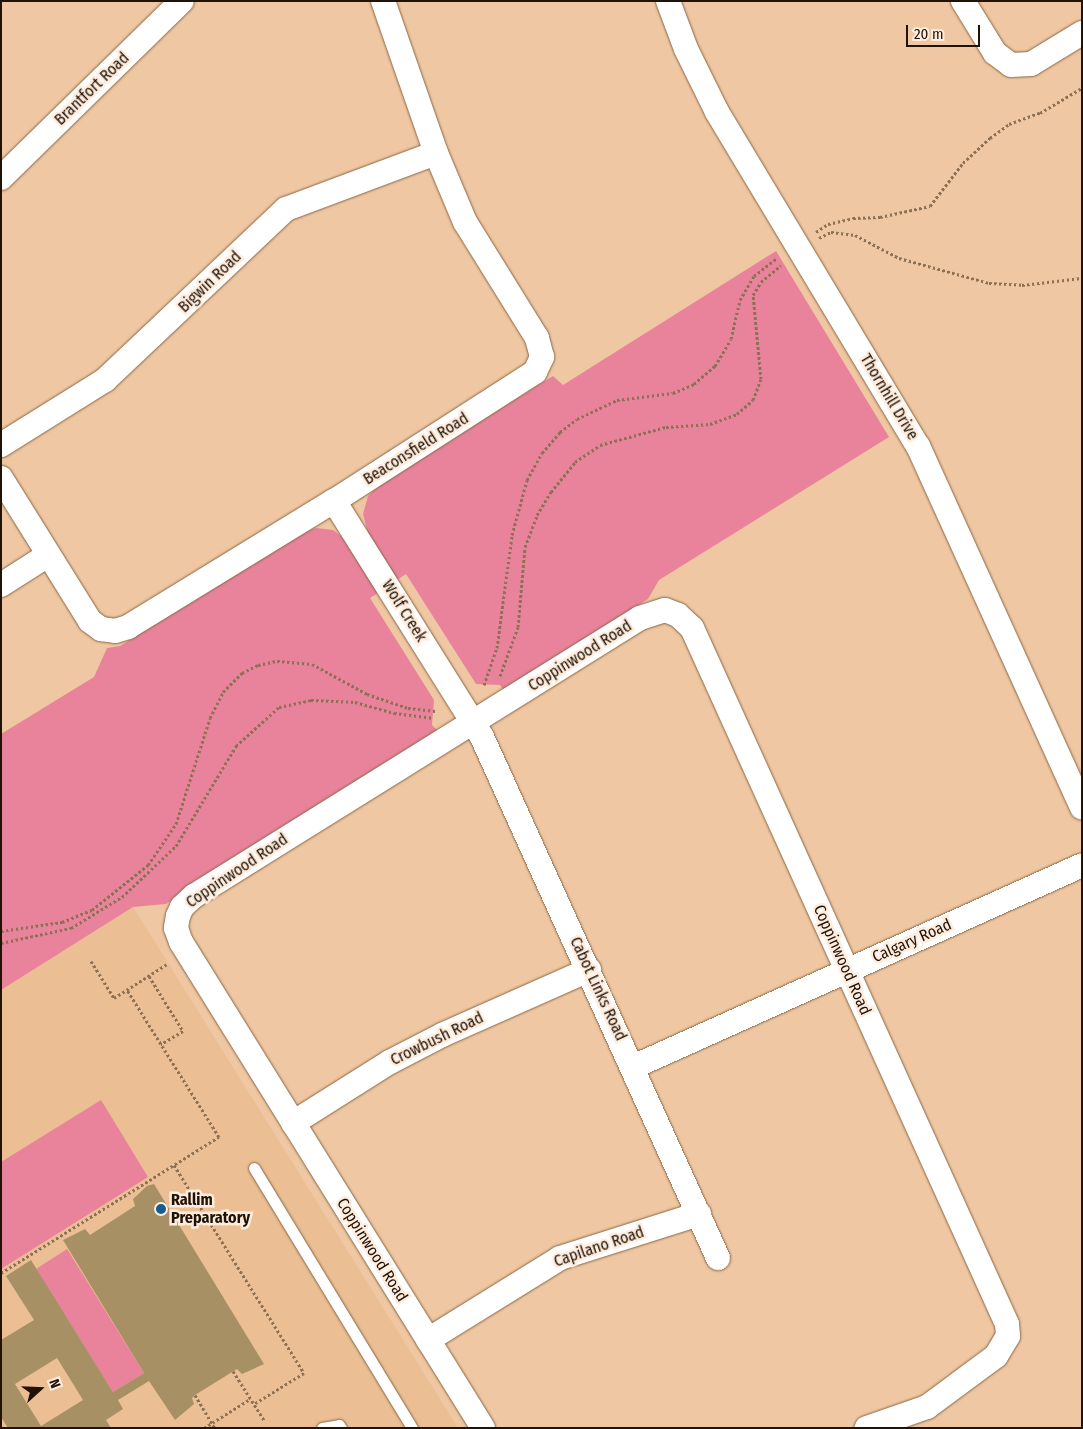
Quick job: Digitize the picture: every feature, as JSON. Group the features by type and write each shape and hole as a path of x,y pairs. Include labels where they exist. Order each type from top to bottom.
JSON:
{"street":[{"name":"Brantfort Road","path":"1,178 182,1"},
{"name":"Beaconsfield Road","path":"1,478 90,621 101,629 114,631 128,627 334,501 530,377 540,364 541,348 537,338 465,222 436,153 383,1"},
{"name":"Thornhill Drive","path":"668,1 708,95 918,446 1082,807"},
{"path":"963,1 995,53 1011,65 1031,64 1082,33"},
{"name":"Bigwin Road","path":"1,445 105,380 286,209 436,153"},
{"name":"Wolf Creek","path":"334,501 418,633 470,705"},
{"path":"1,585 48,555"},
{"name":"Coppinwood Road","path":"483,1428 187,952 176,928 178,916 182,907 194,896 470,705 640,618 665,610 678,615 692,628 1000,1307 1008,1336 996,1356 927,1407 867,1428"},
{"name":"Cabot Links Road","path":"470,705 718,1258"},
{"name":"Calgary Road","path":"633,1067 1082,865"},
{"name":"Crowbush Road","path":"293,1123 390,1062 442,1034 589,970"},
{"name":"Capilano Road","path":"428,1340 560,1258 699,1214"}],"lane":[{"path":"254,1168 412,1428"},
{"path":"322,1428 338,1425 341,1428"}],"path":[{"path":"497,682 514,643 525,546 537,514 551,492 575,462 600,445 666,427 710,424 737,414 753,400 761,379 761,351 754,318 753,295 761,282 828,224 853,218 914,212 930,206 962,163 990,138 1009,124 1040,113 1082,88"},
{"path":"1,942 71,928 122,897 176,846 236,746 279,708 311,700 355,702 394,713 442,718 470,705 497,648 512,535 527,480 542,453 560,432 577,419 617,400 673,394 694,384 715,366 731,339 740,300 754,276 799,248 831,232 855,235 899,258 989,283 1022,285 1082,278"},
{"path":"1,931 62,922 92,910 148,865 176,824 210,718 223,692 242,674 258,665 277,661 312,664 367,694 408,708 444,712 470,705"},
{"path":"92,961 114,998 187,952"},
{"path":"149,976 183,1030 161,1044"},
{"path":"1,1273 219,1137 127,990"},
{"path":"174,1165 304,1373 254,1404"},
{"path":"234,1371 264,1420"},
{"path":"195,1395 215,1428"},
{"path":"204,1428 250,1399"}],"shaded area":[{"path":"776,251 889,437 659,580 648,599 504,691 500,685 476,684 406,574 397,580 368,533 363,514 368,496 381,483 553,376 563,385"},
{"path":"316,528 333,530 346,540 378,593 370,598 434,700 432,725 437,730 431,736 166,904 133,907 1,990 1,734 94,677 107,648 120,646 300,534"},
{"name":"Rallim Preparatory","path":"133,907 458,1428 1,1428 1,990"},
{"path":"101,1100 148,1177 1,1269 1,1162"},
{"path":"67,1249 144,1373 113,1392 36,1269"}],"building":[{"path":"154,1184 264,1364 242,1374 237,1369 195,1395 192,1398 194,1404 175,1420 149,1381 118,1400 123,1409 106,1420 111,1428 8,1428 1,1417 1,1340 34,1320 6,1276 31,1260 113,1392 144,1373 63,1240 85,1229 90,1235 135,1206 133,1199 147,1186","holes":["57,1358 83,1400 41,1426 15,1384"]}],"place":[{"name":"Rallim Preparatory","path":"161,1209"}]}
